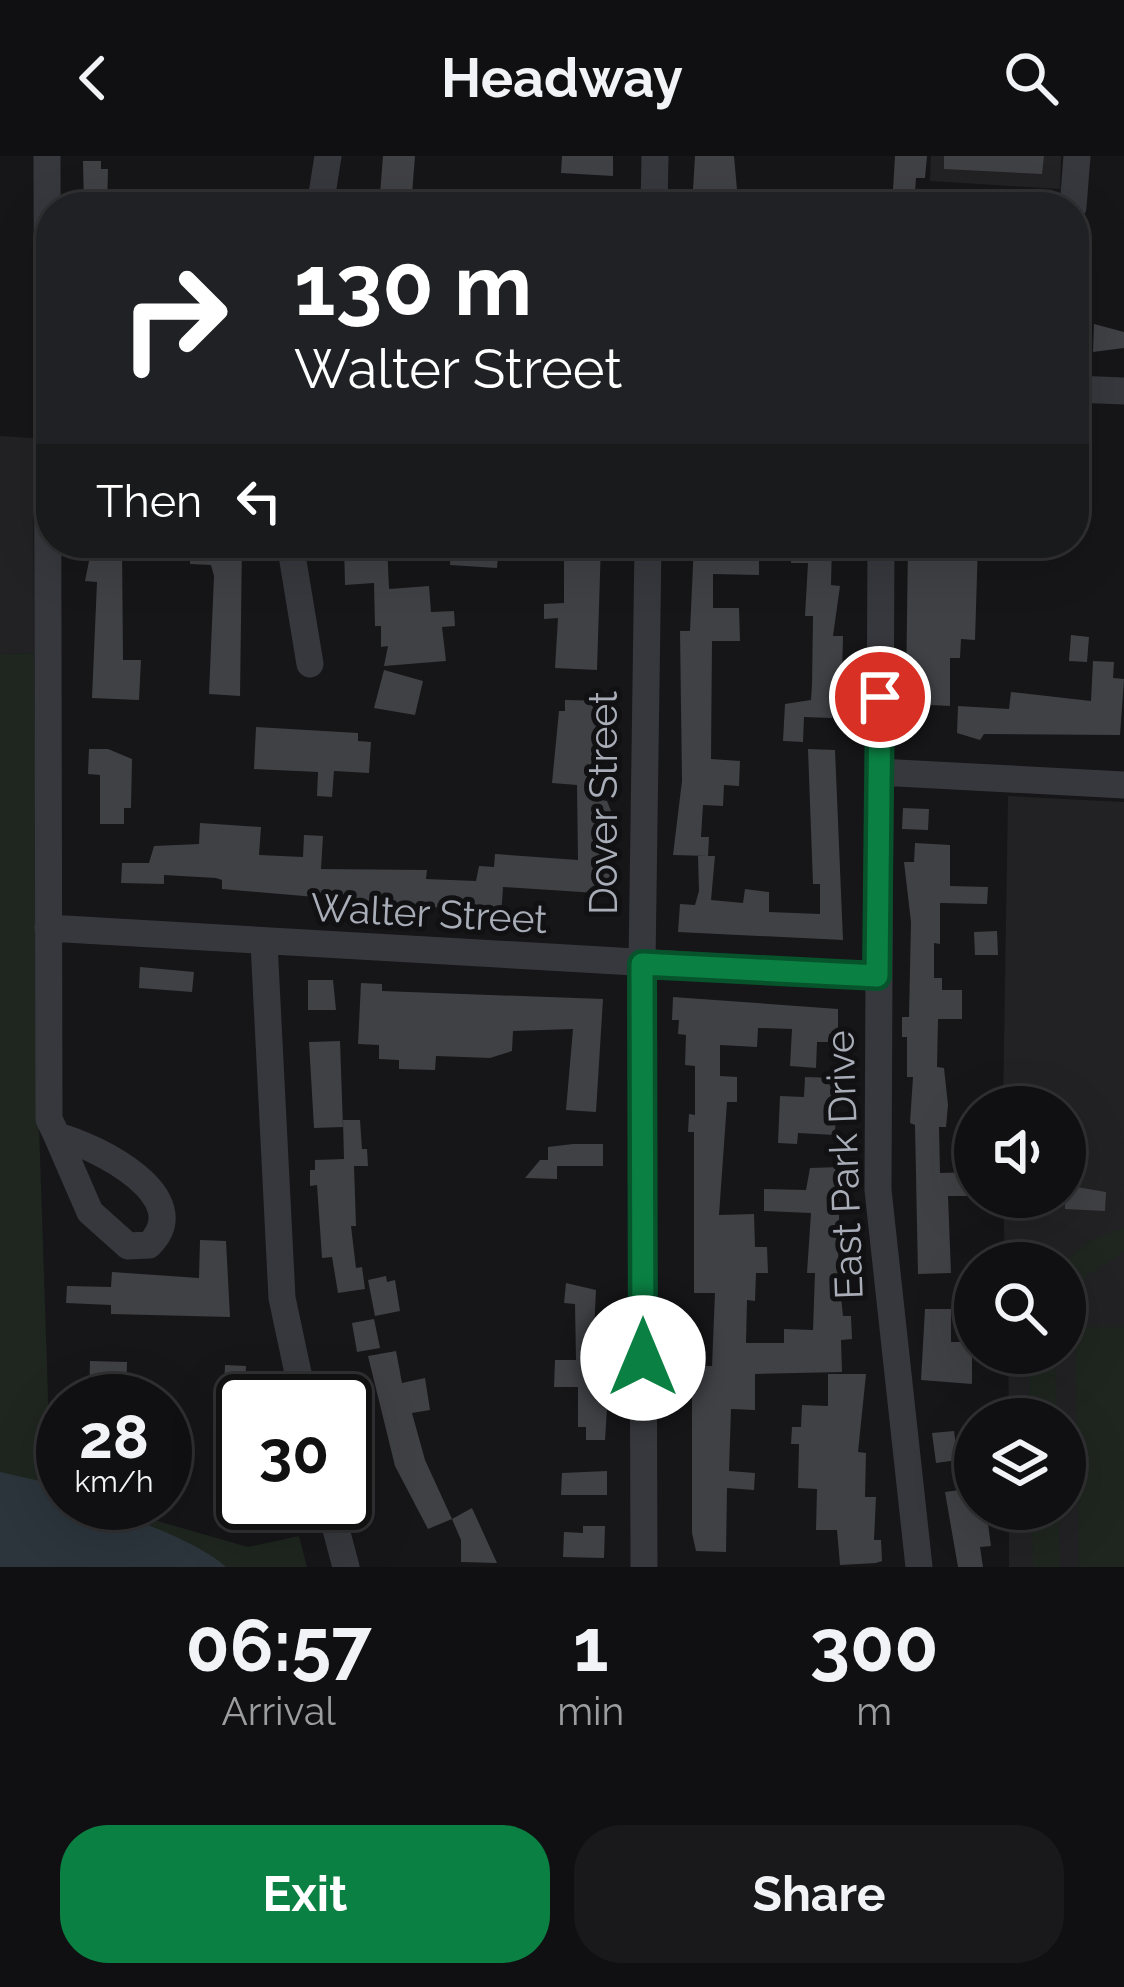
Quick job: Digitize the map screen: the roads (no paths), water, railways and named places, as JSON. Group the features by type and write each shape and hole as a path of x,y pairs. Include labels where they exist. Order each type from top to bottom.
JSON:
{"street":[{"path":"47,156 47,192"},
{"path":"322,192 328,156"},
{"path":"654,192 655,156"},
{"path":"1074,192 1077,156"},
{"path":"1089,390 1124,391"},
{"path":"48,558 48,1088 50,1119 57,1136"},
{"path":"292,558 310,664"},
{"name":"Dover Street","path":"644,1567 642,964 648,558"},
{"name":"East Park Drive","path":"881,558 880,1222 919,1567"},
{"path":"879,772 1124,785"},
{"name":"Walter Street","path":"48,928 877,976"},
{"path":"264,943 275,1227 284,1310 298,1374"},
{"path":"336,1530 346,1567"}]}
